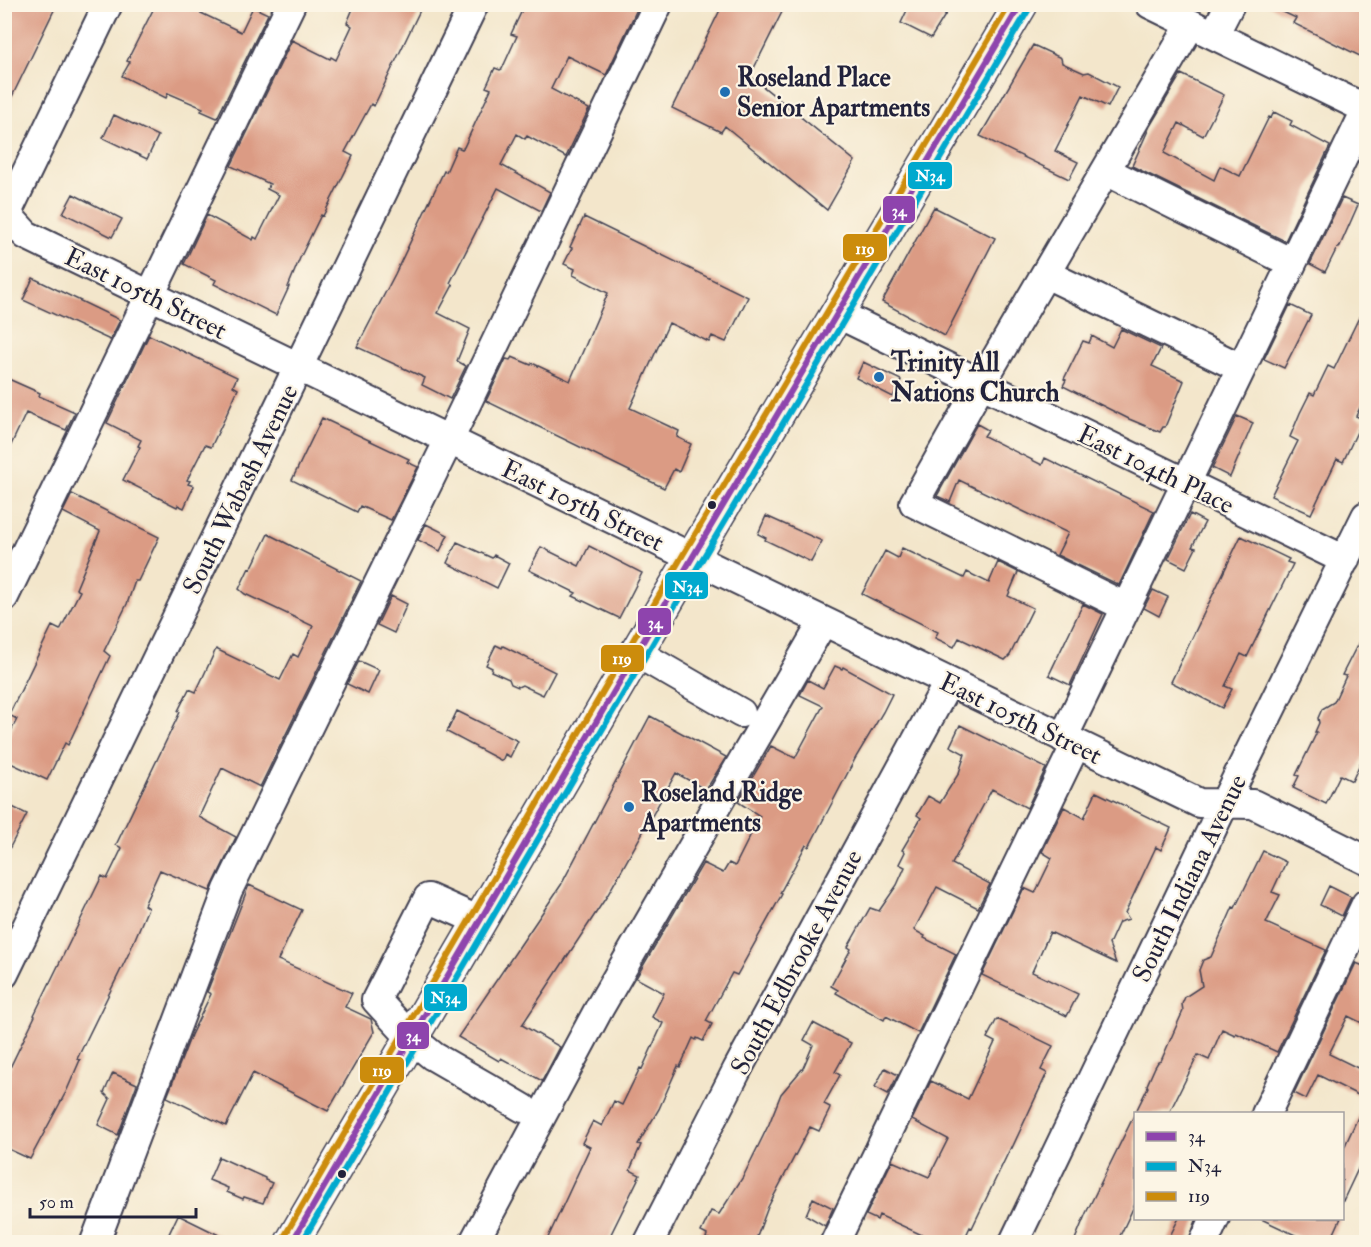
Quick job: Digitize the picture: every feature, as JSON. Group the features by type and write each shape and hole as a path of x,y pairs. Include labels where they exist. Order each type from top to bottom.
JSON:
{"main road":[{"path":"292,1242 692,558 1021,4"}],"street":[{"path":"5,214 108,4"},
{"path":"4,597 291,4"},
{"name":"South Wabash Avenue","path":"4,974 474,4"},
{"path":"95,1242 228,890 449,440 658,4"},
{"path":"835,1242 1070,741 1126,607 1366,109 1150,4"},
{"path":"1126,607 914,503 1106,171 1203,30 1230,4"},
{"path":"1106,171 1292,263"},
{"name":"East 105th Street","path":"5,214 26,235 1199,803 1253,804 1366,860"},
{"path":"1046,274 1242,368"},
{"name":"East 104th Place","path":"838,314 1345,560"},
{"name":"South Indiana Avenue","path":"1014,1242 1224,804 1366,516"},
{"path":"474,1242 600,1007 823,622"},
{"path":"637,653 741,713"},
{"name":"South Edbrooke Avenue","path":"649,1242 737,1070 948,683"},
{"path":"480,921 428,898 376,1000 412,1039 433,1056 523,1108"},
{"path":"1266,1112 1366,904"},
{"path":"1204,1242 1214,1220"}],"building":[{"path":"4,4 57,4 4,113"},
{"path":"156,4 182,4 241,32 253,7 268,14 217,118 201,111 203,108 168,93 166,98 122,76 130,62 127,61"},
{"path":"355,4 423,4 374,106 371,104 345,152 353,156 300,258 276,315 214,284 216,280 184,264 207,215 253,240 254,237 257,239 279,195 267,189 270,184 231,166 292,40 336,60 352,26 347,23"},
{"path":"525,4 632,4 638,7 606,75 567,56 551,89 589,109 566,157 527,136 525,139 517,134 501,165 550,192 541,211 498,188 450,283 453,285 438,313 470,329 457,361 466,366 450,399 422,385 425,378 357,347 444,171 446,172 457,147 462,149 464,147 491,89 486,87 495,68 502,69 517,36 511,34"},
{"name":"Roseland Place Senior Apartments","path":"723,4 786,4 750,76 855,161 827,210 725,126 721,132 672,108"},
{"path":"910,4 952,4 931,38 901,23"},
{"path":"1266,4 1366,4 1366,59 1293,23 1296,18"},
{"path":"1033,45 1061,58 1062,63 1084,73 1089,72 1118,87 1108,107 1083,95 1055,151 1078,162 1069,179 980,136"},
{"path":"1181,74 1224,95 1203,136 1179,123 1164,153 1214,180 1220,166 1240,176 1269,117 1271,118 1274,112 1292,121 1290,125 1330,146 1285,241 1132,166 1150,126"},
{"path":"114,115 158,136 147,159 103,138"},
{"path":"73,194 122,219 112,237 63,213"},
{"path":"1342,198 1358,205 1339,248 1325,272 1310,264"},
{"path":"934,207 995,238 945,336 882,302"},
{"path":"584,217 748,297 726,342 712,336 709,342 669,323 630,408 679,431 677,437 691,444 679,472 674,469 664,488 486,401 506,359 510,360 512,357 531,365 532,363 570,381 608,293 573,275 575,269 564,264"},
{"path":"33,278 120,320 110,340 23,300"},
{"path":"1366,303 1366,395 1356,416 1363,419 1343,462 1337,459 1311,514 1271,496 1298,441 1290,437 1300,413 1310,393 1314,395 1328,366 1334,369"},
{"path":"1290,305 1311,315 1284,368 1264,359"},
{"path":"1121,329 1161,348 1152,366 1184,381 1165,427 1160,432 1063,386 1066,380 1064,379 1083,341 1089,343 1092,336 1112,347"},
{"path":"149,335 237,377 233,386 238,389 211,447 205,445 187,480 190,481 188,484 194,486 184,508 178,505 177,507 123,480 140,447 138,446 141,440 107,423"},
{"path":"863,362 901,380 893,397 856,378"},
{"path":"4,377 75,412 66,430 26,413 4,460"},
{"path":"1237,416 1253,423 1230,477 1212,468"},
{"path":"322,418 409,459 407,462 418,467 391,520 360,506 357,512 292,480"},
{"path":"977,424 988,430 984,436 1042,465 1045,458 1154,511 1119,585 1057,555 1068,533 959,480 950,502 937,496"},
{"path":"72,494 159,537 138,581 135,581 127,604 104,651 110,656 68,745 65,743 47,780 4,760 4,745 17,719 9,715 52,626 60,630 80,591 76,589 100,531 63,512"},
{"path":"1190,514 1205,522 1192,547 1196,548 1186,568 1168,559"},
{"path":"766,516 822,541 811,562 765,540 766,538 758,534"},
{"path":"426,524 448,535 440,551 418,540"},
{"path":"268,534 361,581 260,787 222,768 199,817 236,837 210,891 160,870 144,905 148,908 129,953 77,1059 80,1060 67,1090 30,1159 4,1147 4,1089 9,1080 5,1078 102,876 107,879 122,848 116,845 189,689 196,692 216,649 280,680 293,654 298,657 313,626 239,589"},
{"path":"1241,536 1289,559 1287,562 1293,564 1247,657 1241,654 1225,686 1232,689 1222,708 1171,682"},
{"path":"457,542 492,558 494,555 509,563 497,588 447,563"},
{"path":"589,546 642,573 619,618 573,596 576,593 529,570 541,547 579,566"},
{"path":"902,548 964,578 967,572 989,583 998,562 1018,572 1008,596 1033,608 1010,655 1005,660 959,638 954,647 935,638 938,632 862,594 885,551 898,558"},
{"path":"1153,590 1168,597 1159,616 1144,608"},
{"path":"391,596 407,604 394,633 377,625"},
{"path":"1083,604 1103,614 1070,685 1049,675"},
{"path":"1366,628 1366,751 1352,781 1340,775 1326,804 1293,788 1299,776 1296,775 1317,732 1315,732 1322,709 1334,702 1346,676 1342,675"},
{"path":"496,645 502,648 503,646 555,672 543,695 522,685 518,687 511,684 509,679 491,671 492,668 486,665"},
{"path":"359,661 379,670 368,694 347,684"},
{"path":"835,666 842,669 843,667 892,694 883,712 856,757 809,847 806,845 737,975 732,973 706,1021 712,1024 703,1041 693,1038 680,1067 678,1066 659,1109 638,1144 641,1145 630,1170 640,1175 607,1242 546,1242 590,1147 582,1143 593,1121 602,1126 614,1101 622,1105 663,1023 652,1017 664,993 636,978 703,863 723,873 729,863 735,866 760,816 738,802 771,746 795,758 823,706 800,695 808,680 823,688"},
{"path":"457,711 518,741 510,757 505,754 502,761 447,732"},
{"path":"650,716 726,757 706,790 676,773 607,896 522,1025 560,1047 542,1081 501,1058 499,1061 458,1037 561,885"},
{"path":"960,725 1046,768 1027,808 992,789 952,864 990,884 978,908 937,887 914,930 925,936 924,938 956,954 918,1033 886,1016 884,1020 836,993 838,990 831,986 851,949 848,947 870,908 879,911 897,885 905,867 899,864 905,852 902,850 921,818 917,815 928,796 940,803 959,773 965,754 950,746"},
{"path":"1096,792 1171,828 1161,850 1156,847 1125,913 1129,919 1119,922 1109,944 1116,963 1050,932 1032,972 1078,994 1067,1016 982,975 1024,888 1035,893 1052,858 1042,852 1064,807 1084,818"},
{"path":"4,803 27,814 4,859"},
{"path":"1263,851 1286,862 1272,892 1280,895 1266,923 1326,950 1277,1052 1222,1029 1209,1060 1198,1055 1170,1112 1136,1112 1183,1011 1182,1004 1185,997 1202,986 1199,970 1203,960 1211,957 1233,907 1235,908"},
{"path":"249,885 302,910 278,960 352,993 345,1007 371,1019 374,1032 328,1111 253,1073 226,1126 167,1097 191,1035 211,994 207,992"},
{"path":"1329,886 1351,897 1342,916 1320,905"},
{"path":"1356,963 1366,967 1366,1025 1348,1016 1329,1054 1366,1072 1366,1099 1318,1075 1306,1099 1294,1093"},
{"path":"997,1019 1053,1046 1041,1070 1047,1073 1012,1148 963,1242 937,1242 879,1215 877,1220 866,1215 892,1161 929,1177 948,1139 912,1120 931,1081 968,1099 995,1042 987,1038"},
{"path":"813,1023 851,1043 835,1072 840,1075 824,1104 830,1107 829,1111 819,1131 810,1127 768,1207 755,1242 716,1242 706,1238 707,1235 701,1232 711,1211 719,1214 743,1177 781,1094 803,1068 813,1045 804,1040"},
{"path":"885,1068 898,1075 888,1094 875,1087"},
{"path":"113,1073 137,1084 118,1135 98,1125 110,1099 104,1093"},
{"path":"1366,1100 1366,1152 1344,1199 1344,1148"},
{"path":"1134,1115 1134,1206 1117,1242 1074,1242"},
{"path":"219,1157 272,1183 263,1203 244,1197 243,1199 227,1192 228,1188 209,1180"},
{"path":"813,1198 833,1208 825,1226 806,1215"},
{"path":"178,1215 233,1242 180,1242 168,1236"},
{"path":"1178,1220 1196,1220 1188,1242 1167,1242"},
{"path":"1263,1220 1340,1220 1330,1242 1310,1242"}],"transit line":[{"name":"119","path":"284,1237 684,553 1010,4"},
{"name":"34","path":"292,1242 692,558 1021,4"},
{"name":"N34","path":"302,1242 700,563 1029,9"}],"place":[{"name":"Roseland Place Senior Apartments","path":"725,92"},
{"name":"Trinity All Nations Church","path":"879,377"},
{"name":"Roseland Ridge Apartments","path":"629,807"}]}
